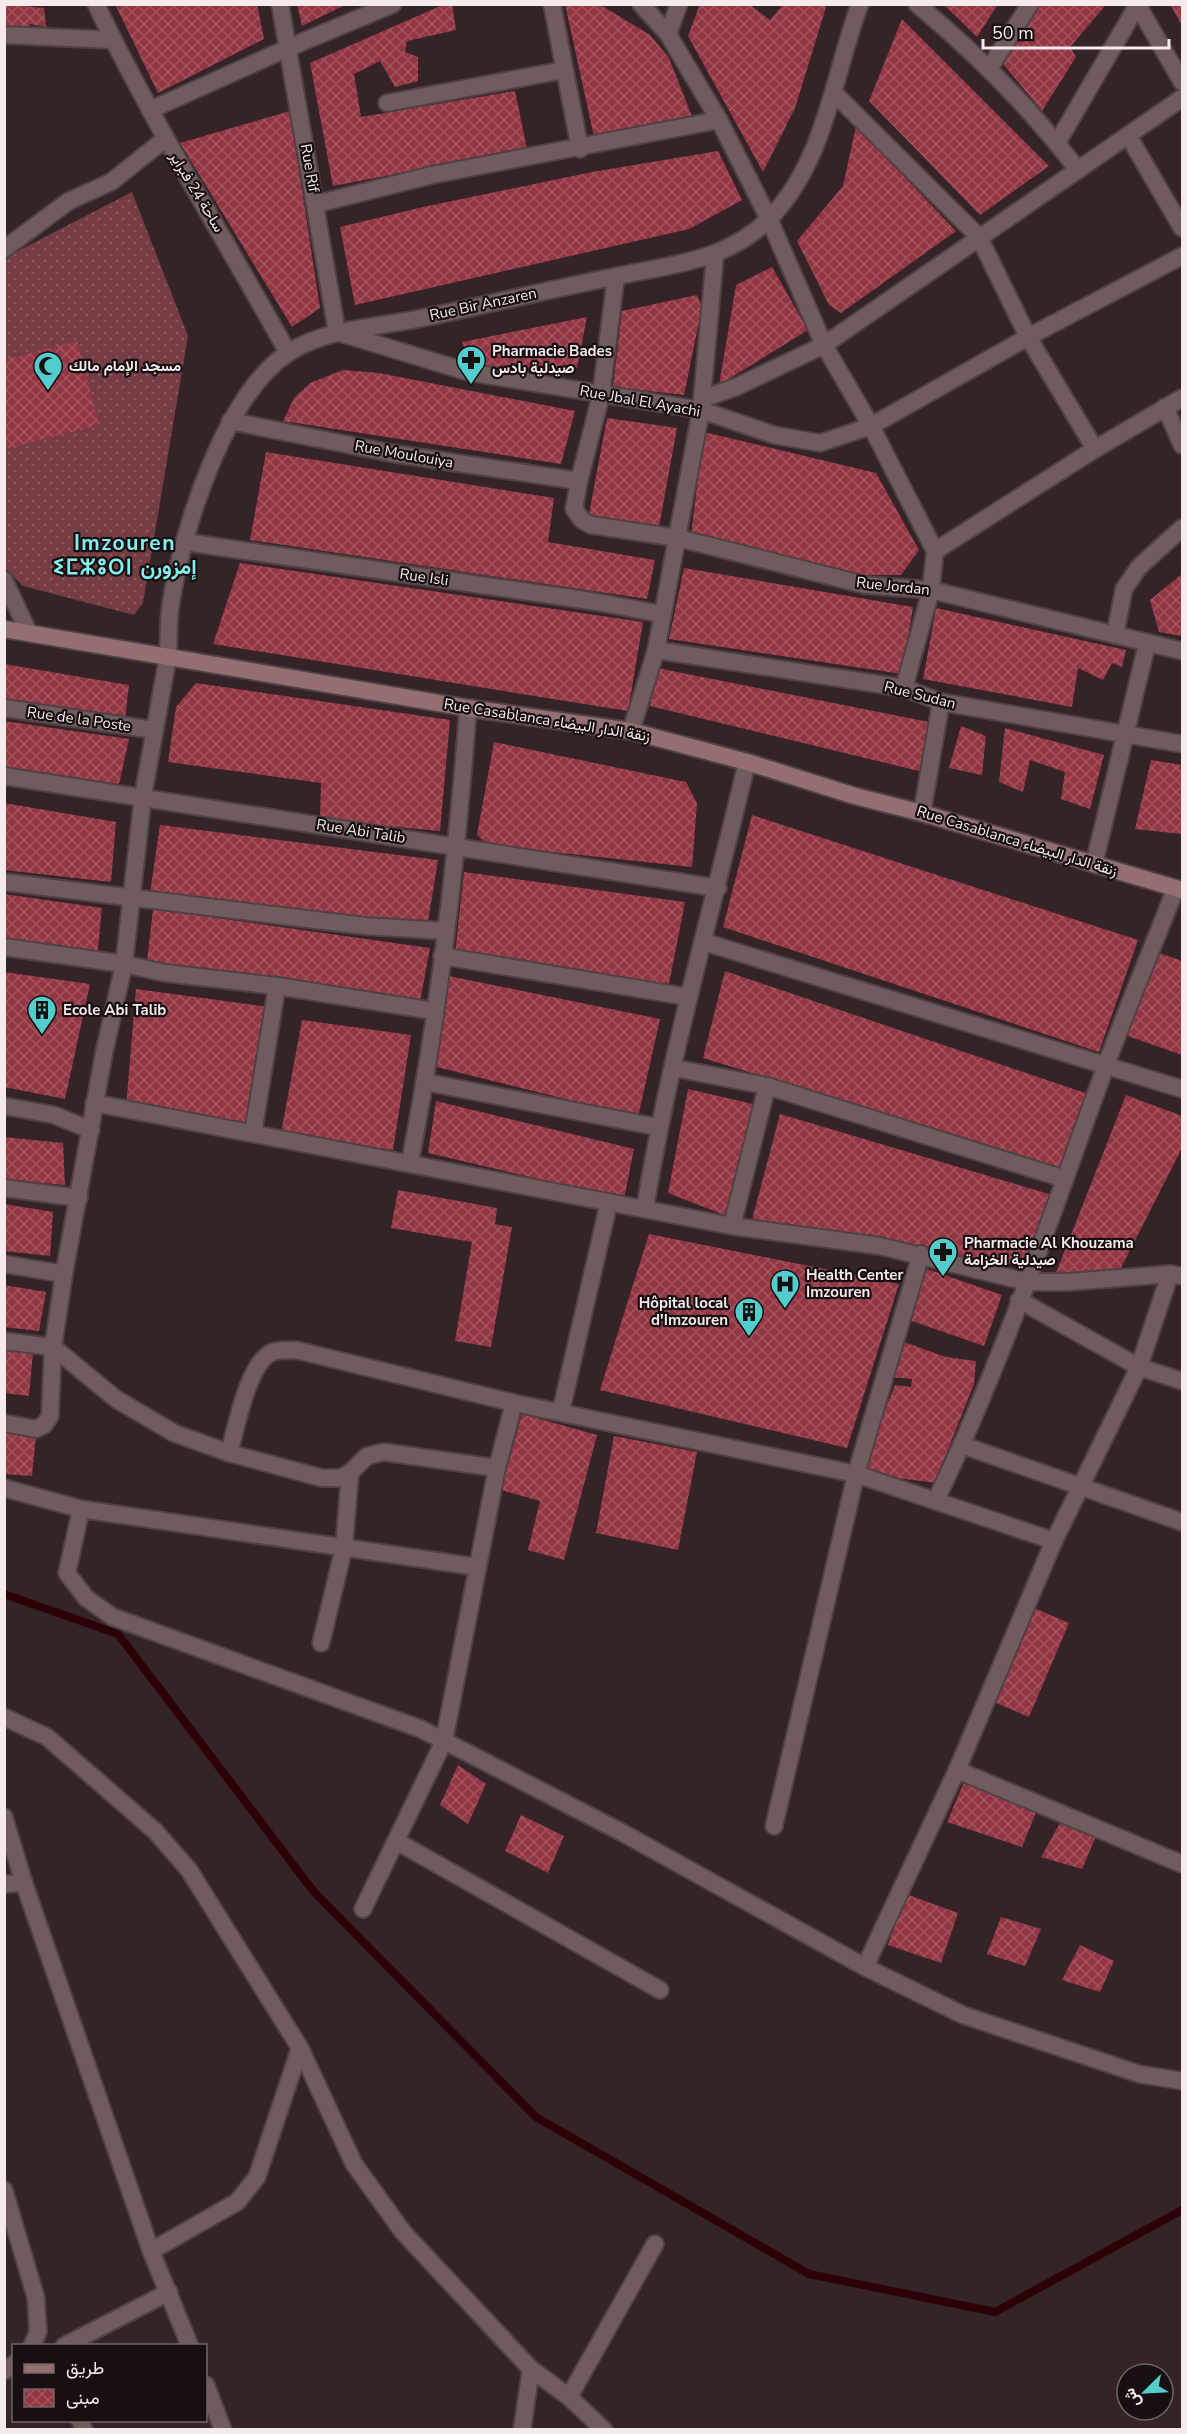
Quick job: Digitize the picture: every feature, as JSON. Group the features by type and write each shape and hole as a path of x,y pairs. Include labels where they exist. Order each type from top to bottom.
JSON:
{"main road":[{"name":"Rue Casablanca زنقة الدار البيضاء","path":"4,629 468,708 631,731 747,762 855,796 922,813 1179,890"}],"street":[{"path":"96,4 165,139"},
{"name":"Rue Rif","path":"280,4 337,332"},
{"path":"150,110 393,4"},
{"path":"552,4 580,149"},
{"path":"641,4 668,34 719,120 769,219 824,345 871,426 935,551 932,590 904,688"},
{"path":"668,34 680,4"},
{"name":"Rue Bir Anzaren","path":"4,1423 36,1430 44,1425 50,1416 53,1347 64,1274 80,1198 94,1103 124,964 134,898 143,796 168,657 171,603 185,542 199,498 230,421 253,385 288,353 337,332 415,319 715,256 748,237 769,219 786,199 807,162 834,93 860,4"},
{"path":"917,4 989,69 1057,143 1078,170"},
{"path":"989,69 1030,4"},
{"path":"1057,143 1137,5 1182,82"},
{"path":"4,35 113,40"},
{"path":"387,103 564,70"},
{"path":"834,93 979,237 1028,337 1095,449"},
{"path":"701,404 824,345 979,237 1129,137 1182,98"},
{"path":"316,204 432,175 580,149 719,120"},
{"path":"1129,137 1182,228"},
{"name":"ساحة 24 فبراير","path":"4,249 69,201 111,182 165,139 223,235 288,353"},
{"path":"631,731 656,650 678,538 701,404 715,256"},
{"name":"Rue Jbal El Ayachi","path":"337,332 468,372 601,395 701,404 774,435 820,443 871,426 1028,337 1182,256"},
{"path":"579,481 601,395 616,276"},
{"path":"935,551 1095,449 1182,398"},
{"path":"1165,407 1182,445"},
{"name":"Rue Moulouiya","path":"230,421 390,453 579,481"},
{"name":"Rue Jordan","path":"579,481 574,509 582,520 591,525 678,538 865,585 932,590 1182,651"},
{"path":"1115,635 1124,589 1139,567 1182,528"},
{"name":"Rue Isli","path":"185,542 591,601 662,614"},
{"path":"4,580 29,633"},
{"path":"1094,864 1147,644"},
{"name":"Rue Sudan","path":"656,650 904,688 941,702 1182,744"},
{"path":"922,813 941,702"},
{"name":"Rue de la Poste","path":"4,708 154,730"},
{"path":"410,1162 425,1082 458,847 468,708"},
{"path":"645,1209 658,1127 675,1068 688,997 718,888 747,762"},
{"name":"Rue Abi Talib","path":"4,776 718,888"},
{"path":"4,882 365,926 445,931"},
{"path":"936,1500 962,1445 1027,1282 1106,1065 1179,890"},
{"path":"704,942 1182,1089"},
{"path":"4,947 124,964 165,973 276,986 434,1011"},
{"path":"442,956 688,997"},
{"path":"253,1133 276,986"},
{"path":"675,1068 767,1086 1065,1179"},
{"path":"425,1082 658,1127"},
{"path":"732,1226 767,1086"},
{"path":"94,1103 410,1162 732,1226 921,1254 1027,1282 1068,1282 1176,1275 1139,1367 1054,1541 957,1770 865,1967"},
{"path":"4,1106 54,1115 91,1130"},
{"path":"4,1188 80,1198"},
{"path":"561,1412 609,1202"},
{"path":"774,1826 856,1474 921,1254"},
{"path":"4,1264 64,1274"},
{"path":"1019,1300 1139,1367 1182,1381"},
{"path":"4,1341 53,1347 126,1405 174,1433 229,1453 322,1478 339,1478 350,1473 367,1456 384,1452 497,1467"},
{"path":"229,1453 254,1371 262,1359 273,1351 296,1350 514,1403 856,1474 1054,1541"},
{"path":"363,1909 444,1741 497,1467 514,1403"},
{"path":"962,1445 1182,1522"},
{"path":"321,1643 344,1547 350,1473"},
{"path":"4,1488 81,1509 478,1567"},
{"path":"81,1509 67,1573 87,1598 113,1617 421,1729 622,1833 865,1967 963,2015 1139,2074 1182,2081"},
{"path":"4,1717 47,1737 162,1839 189,1870 300,2048 360,2173 403,2232 531,2368 569,2397 604,2430"},
{"path":"957,1770 1182,1864"},
{"path":"4,1817 24,1883 151,2250 189,2344"},
{"path":"396,1841 660,1990"},
{"path":"4,1884 24,1883"},
{"path":"151,2250 237,2202 257,2177 300,2048"},
{"path":"4,2190 36,2298 38,2341"},
{"path":"569,2397 655,2244"},
{"path":"68,2344 170,2292"},
{"path":"522,2430 531,2368"},
{"path":"207,2388 223,2430"}],"shaded area":[{"path":"132,192 188,336 143,603 134,615 23,586 5,568 5,261 12,254"}],"building":[{"path":"4,4 44,8 46,27 30,24 28,33 4,31"},
{"path":"115,4 257,4 264,39 158,93"},
{"path":"297,4 347,4 302,26"},
{"path":"445,4 452,4 456,30 407,41 405,52 418,57 418,81 395,87 380,61 354,74 361,117 515,91 527,149 333,186 310,63"},
{"path":"565,4 599,4 650,35 669,58 695,124 594,137"},
{"path":"700,4 749,4 770,20 781,7 778,4 827,4 795,108 763,172 688,36"},
{"path":"943,4 998,4 977,37"},
{"path":"1034,4 1105,6 1070,47 1076,57 1042,111 999,59"},
{"path":"1170,4 1182,4 1182,26"},
{"path":"902,19 1049,166 980,215 869,101"},
{"path":"290,111 320,308 292,327 180,143"},
{"path":"856,126 956,231 841,313 829,305 797,241 843,186"},
{"path":"718,151 742,200 689,229 355,305 340,227 423,207 592,172"},
{"path":"772,267 808,330 719,385 736,285"},
{"path":"697,295 702,307 684,395 613,387 622,311"},
{"path":"587,317 577,368 472,369 462,342"},
{"name":"مسجد الإمام مالك","path":"77,341 99,425 4,449 4,360"},
{"path":"343,370 379,373 575,411 561,464 283,421 294,398 310,383"},
{"path":"607,418 677,428 659,527 588,519"},
{"path":"704,432 876,473 919,550 901,575 858,575 691,534"},
{"path":"266,452 554,498 548,542 655,560 647,599 250,540"},
{"path":"240,563 643,622 628,711 213,644"},
{"path":"684,568 913,607 902,674 669,639"},
{"path":"1182,574 1182,636 1159,632 1150,600"},
{"path":"936,608 1126,650 1122,667 1112,663 1103,680 1078,668 1072,707 923,679"},
{"path":"4,664 129,685 125,719 4,702"},
{"path":"657,668 934,723 923,772 650,706"},
{"path":"196,683 450,720 440,831 320,820 321,783 168,762 176,707"},
{"path":"4,721 129,739 119,784 4,767"},
{"path":"961,726 986,736 982,775 949,768"},
{"path":"1005,728 1104,755 1090,809 1061,799 1065,772 1030,760 1023,792 999,782"},
{"path":"494,742 686,782 697,803 692,867 488,845 477,835"},
{"path":"1151,760 1182,765 1182,834 1135,829"},
{"path":"4,803 116,822 111,882 4,870"},
{"path":"752,815 1138,940 1099,1052 723,927"},
{"path":"160,825 438,860 427,928 150,893"},
{"path":"464,872 685,902 669,984 455,954"},
{"path":"4,894 102,908 97,957 4,943"},
{"path":"153,909 430,948 419,1007 147,961"},
{"path":"1157,952 1182,961 1182,1055 1122,1034"},
{"path":"725,971 1091,1095 1066,1169 703,1058"},
{"name":"Ecole Abi Talib","path":"4,972 90,984 65,1099 4,1087"},
{"path":"449,976 660,1019 638,1117 433,1066"},
{"path":"136,989 268,1007 246,1125 126,1107"},
{"path":"302,1020 411,1035 393,1150 281,1133"},
{"path":"688,1089 753,1104 727,1216 668,1193"},
{"path":"1126,1095 1182,1116 1182,1148 1121,1268 1054,1278"},
{"path":"436,1101 634,1149 624,1199 428,1153"},
{"path":"780,1114 1049,1194 1029,1267 752,1220"},
{"path":"4,1137 63,1143 65,1185 4,1179"},
{"path":"398,1190 497,1208 495,1224 512,1227 491,1347 455,1341 472,1242 391,1228"},
{"path":"4,1204 53,1212 50,1256 4,1251"},
{"name":"Hôpital local d'Imzouren","path":"649,1234 899,1284 847,1448 600,1390"},
{"path":"927,1269 1002,1295 984,1346 909,1320"},
{"path":"4,1285 46,1292 39,1331 4,1327"},
{"path":"901,1341 946,1357 976,1361 974,1384 939,1472 937,1483 866,1474 868,1452 895,1385 911,1387 912,1379 891,1377"},
{"path":"4,1349 33,1353 29,1396 4,1393"},
{"path":"522,1414 597,1435 564,1560 528,1550 540,1501 501,1490"},
{"path":"4,1432 36,1435 32,1476 4,1474"},
{"path":"614,1436 697,1452 678,1550 596,1533"},
{"path":"1034,1608 1069,1623 1029,1717 994,1702"},
{"path":"458,1765 486,1784 468,1824 440,1805"},
{"path":"965,1780 1037,1810 1022,1847 947,1822"},
{"path":"521,1815 564,1836 548,1873 505,1851"},
{"path":"1064,1816 1097,1834 1082,1869 1041,1857"},
{"path":"906,1894 958,1913 941,1963 888,1945"},
{"path":"1001,1917 1041,1929 1025,1966 987,1954"},
{"path":"1080,1945 1114,1961 1100,1992 1062,1980"}],"waterway":[{"path":"4,1594 118,1634 314,1892 536,2117 809,2274 995,2312 1182,2210"}],"place":[{"name":"Pharmacie Bades صيدلية بادس","path":"471,386"},
{"name":"مسجد الإمام مالك","path":"48,392"},
{"name":"Ecole Abi Talib","path":"42,1036"},
{"name":"Pharmacie Al Khouzama صيدلية الخزامة","path":"943,1278"},
{"name":"Health Center Imzouren","path":"785,1310"},
{"name":"Hôpital local d'Imzouren","path":"749,1338"}],"district":[{"name":"Imzouren ⵉⵎⵣⵓⵔⵏ إمزورن","path":"125,555"}]}
